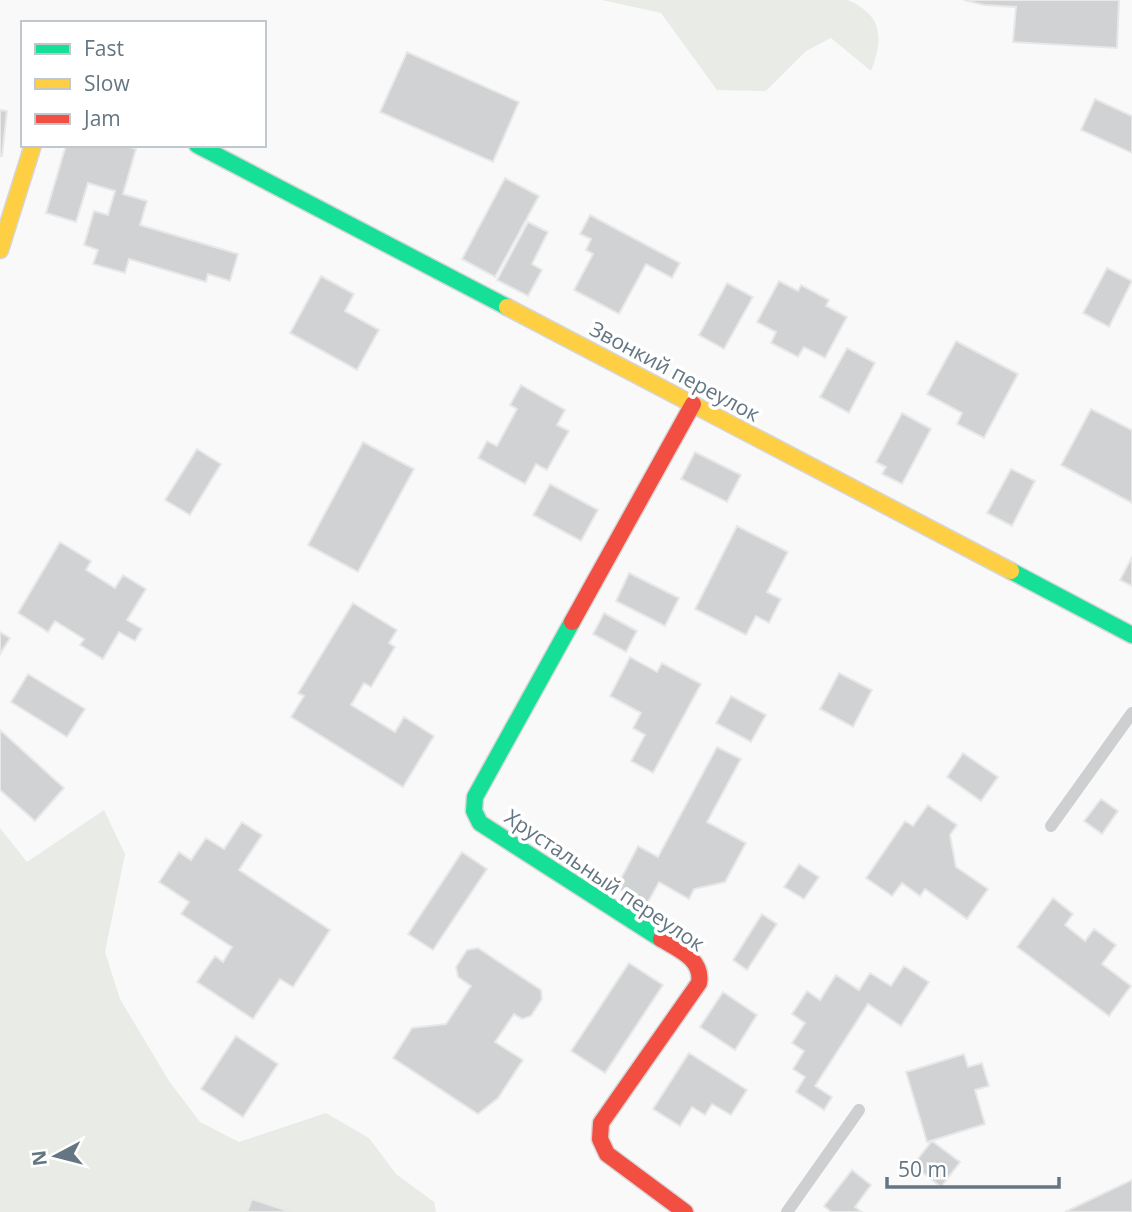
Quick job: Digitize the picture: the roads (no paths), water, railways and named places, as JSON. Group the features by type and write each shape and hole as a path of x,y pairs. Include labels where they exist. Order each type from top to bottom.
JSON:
{"street":[{"path":"0,250 32,147"},
{"name":"Звонкий переулок","path":"201,147 1132,635"},
{"name":"Хрустальный переулок","path":"685,1212 607,1154 601,1145 599,1132 601,1122 698,987 701,978 699,968 694,960 480,823 474,806 482,785 693,404"}],"lane":[{"path":"1051,826 1132,713"},
{"path":"787,1212 859,1110"}]}
